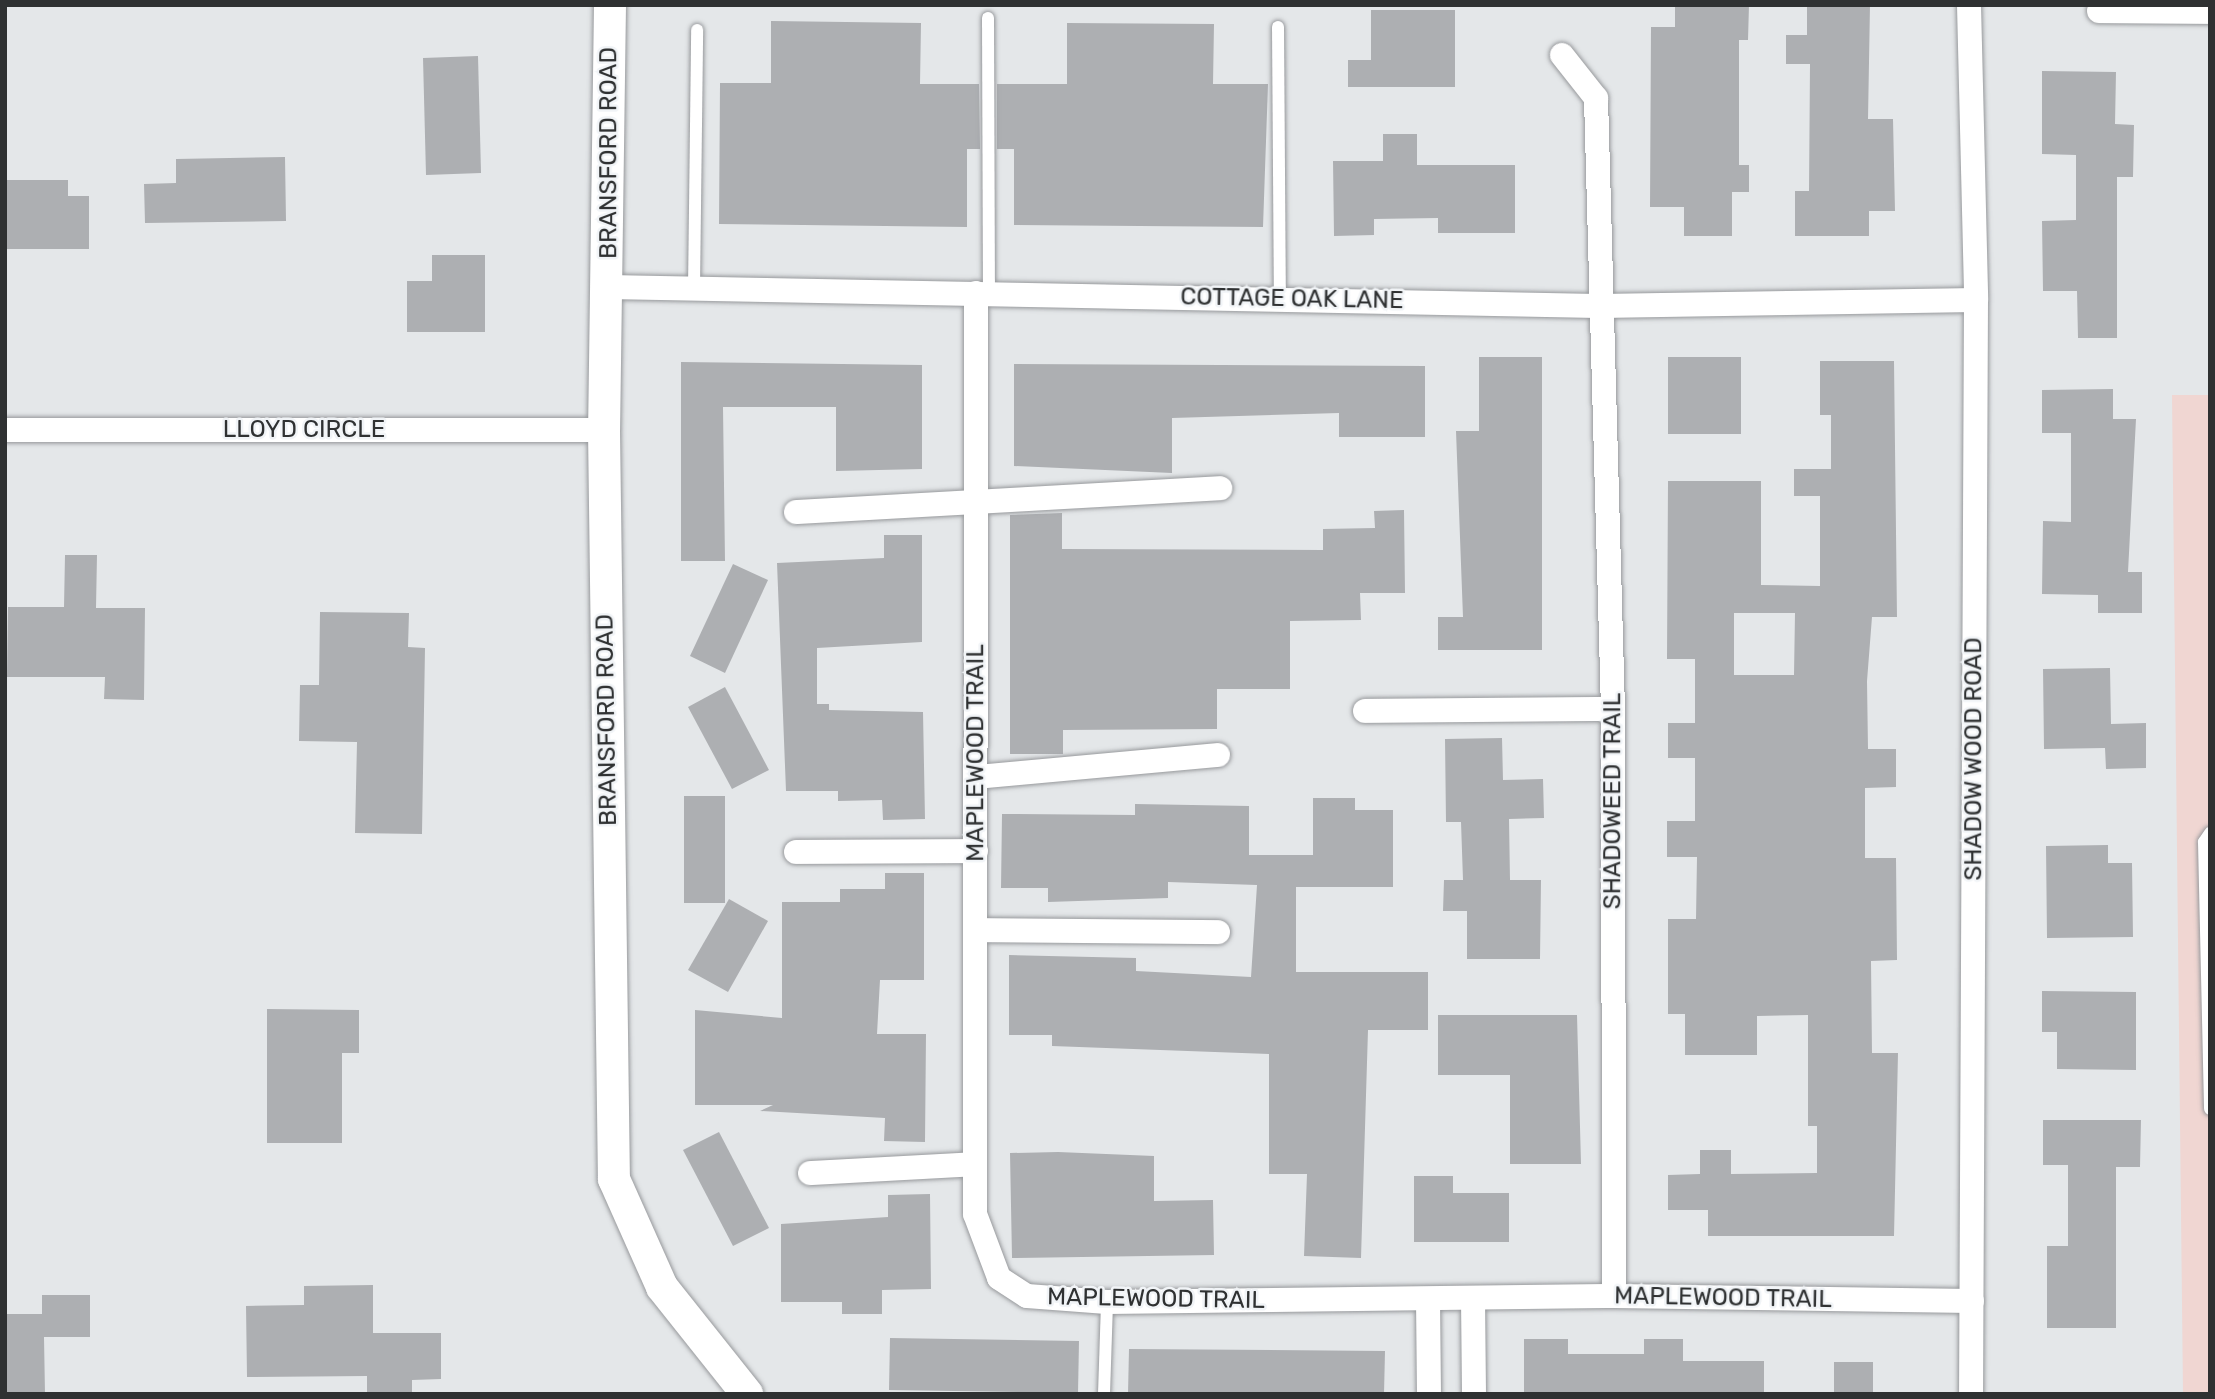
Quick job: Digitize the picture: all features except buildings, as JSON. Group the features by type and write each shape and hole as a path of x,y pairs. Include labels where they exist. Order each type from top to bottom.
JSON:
{"street":[{"name":"BRANSFORD ROAD","path":"610,5 604,430 614,1179 662,1287 747,1394"},
{"name":"SHADOW WOOD ROAD","path":"1969,5 1976,300 1971,1394"},
{"path":"2093,8 2210,12"},
{"name":"SHADOWEED TRAIL","path":"1562,55 1595,98 1598,306 1613,709 1614,1296"},
{"name":"COTTAGE OAK LANE","path":"608,287 1598,306 1976,300"},
{"name":"MAPLEWOOD TRAIL","path":"983,293 976,502 975,1214 999,1278 1027,1296 1107,1302 1614,1296 1972,1301"},
{"name":"LLOYD CIRCLE","path":"5,430 604,430"},
{"path":"796,512 1220,488"},
{"path":"1365,711 1613,709"},
{"path":"976,777 1218,755"},
{"path":"796,852 976,851"},
{"path":"976,930 1218,932"},
{"path":"810,1173 975,1164"},
{"path":"1473,1298 1474,1394"},
{"path":"1428,1299 1429,1394"}],"lane":[{"path":"983,293 988,18"},
{"path":"1279,27 1280,299"},
{"path":"694,289 697,30"},
{"path":"2210,833 2204,842 2210,1109"},
{"path":"1104,1394 1107,1302"}],"shaded area":[{"path":"2172,395 2210,395 2210,1394 2183,1394"}]}
